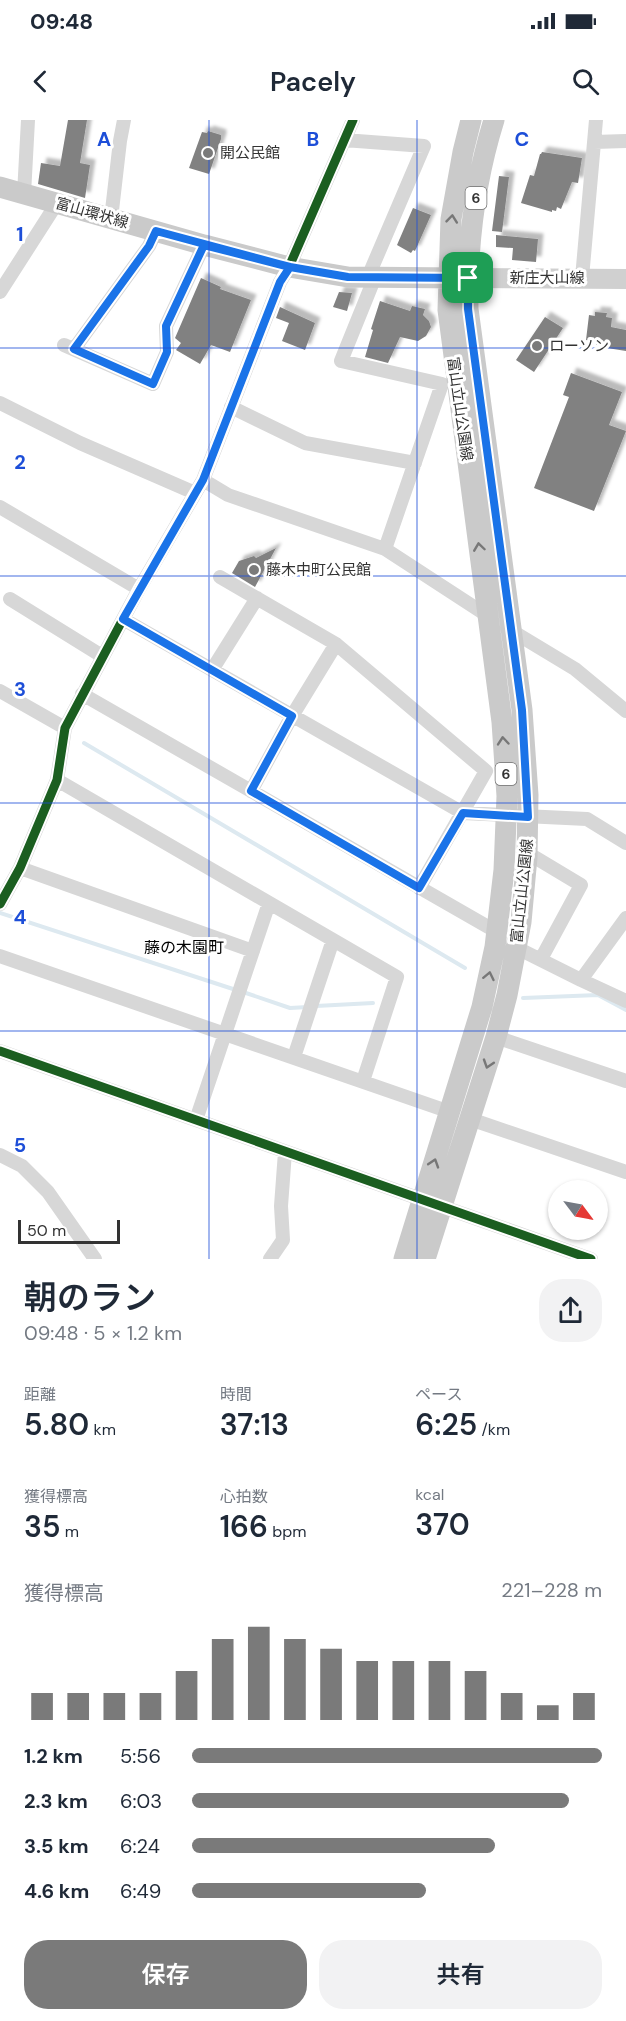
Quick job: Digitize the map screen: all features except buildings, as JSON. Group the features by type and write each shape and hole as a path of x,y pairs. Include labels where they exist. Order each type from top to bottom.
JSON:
{"main road":[{"name":"富山立山公園線","path":"404,1259 470,1119 496,1037 517,948 527,857 528,817 522,710 468,309 458,278 454,196 471,120"},
{"name":"富山立山公園線","path":"425,1259 432,1202 450,1112 482,1007 497,932 504,870 506,816 502,722 450,328 458,278 470,246 479,178 494,120"},
{"name":"富山環状線","path":"0,187 290,267 348,277 458,278"},
{"name":"新庄大山線","path":"458,278 626,279"}],"street":[{"path":"24,194 28,120"},
{"path":"111,219 124,120"},
{"path":"2,895 20,868 57,780 65,728 139,588 203,480 280,282 290,267 353,120"},
{"path":"582,278 596,120"},
{"path":"345,140 424,146 341,361 442,384 385,549"},
{"path":"594,142 626,141"},
{"path":"0,292 57,203"},
{"path":"156,231 149,246 69,347 153,384 167,352 166,326 204,245"},
{"path":"0,403 80,443 195,493"},
{"path":"231,407 306,443 416,463"},
{"path":"203,480 228,495 385,549 575,669 626,711"},
{"path":"0,507 139,588"},
{"path":"220,577 336,644 486,771 419,888"},
{"path":"212,670 257,598"},
{"path":"10,599 102,656"},
{"path":"123,619 463,813 587,819 626,843"},
{"path":"251,791 292,716 336,644"},
{"path":"0,692 65,728"},
{"path":"82,694 497,932"},
{"path":"57,780 397,977 363,1081"},
{"path":"527,857 536,858 581,885 541,959"},
{"path":"20,868 253,951"},
{"path":"196,1120 269,903"},
{"path":"581,980 626,918"},
{"path":"294,1057 333,940"},
{"path":"517,948 626,1001"},
{"path":"0,956 450,1112"},
{"path":"496,1037 626,1081"},
{"path":"0,1051 591,1259"},
{"path":"470,1119 626,1172"},
{"path":"270,1259 283,1240 281,1206 285,1152"},
{"path":"0,1155 22,1166 48,1192 95,1259"}],"waterway":[{"path":"84,743 465,968"},
{"path":"0,913 236,990"},
{"path":"243,992 290,1008 308,1007"},
{"path":"523,998 598,995 626,1010"},
{"path":"316,1006 373,1003"}],"cycle path":[{"path":"0,904 20,868 57,780 65,728 139,589 203,480 280,282 289,267 353,120"},
{"path":"0,1051 591,1259"}],"place":[{"name":"開公民館","path":"208,153"},
{"name":"ローソン","path":"537,346"},
{"name":"藤木中町公民館","path":"254,570"}],"district":[{"name":"藤の木園町","path":"184,947"}],"route":[{"path":"468,278 348,277 290,267 156,231 149,246 74,349 153,384 167,352 166,326 204,245 290,267 280,282 203,480 123,619 292,716 251,791 419,888 463,813 528,817 526,748 522,710 468,309 468,278"}]}
